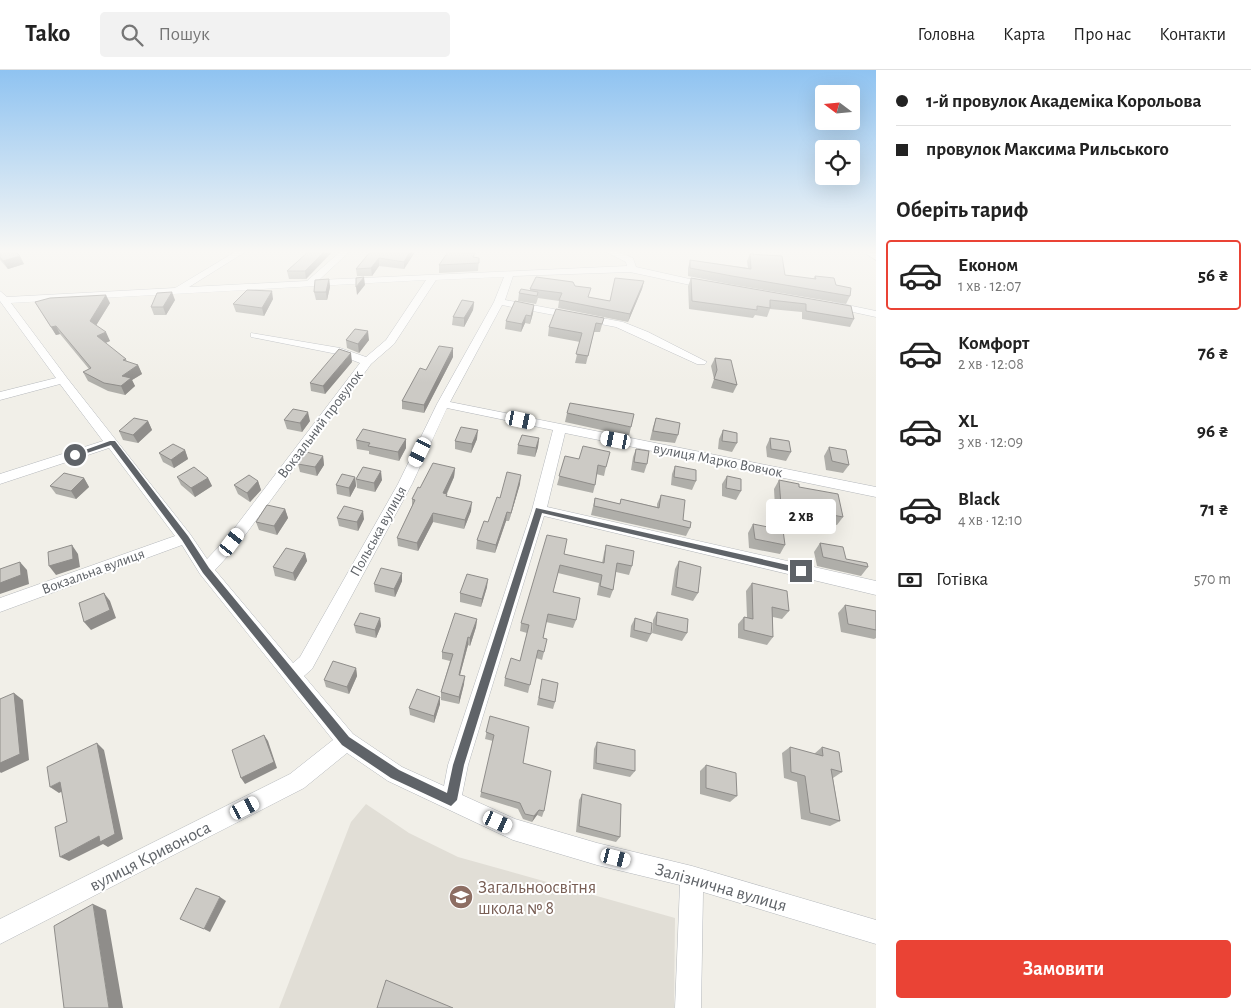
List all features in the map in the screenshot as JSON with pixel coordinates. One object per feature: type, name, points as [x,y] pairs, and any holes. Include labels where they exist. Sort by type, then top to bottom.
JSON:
[{"type":"street","points":[[2,297],[38,296]]},
{"type":"street","name":"Вокзальний провулок","points":[[206,570],[232,542],[366,362],[390,342],[420,296]]},
{"type":"street","name":"Польська вулиця","points":[[292,676],[306,663],[405,484],[443,404],[501,296]]},
{"type":"street","name":"Залізнична вулиця","points":[[2,297],[63,380],[185,538],[206,570],[346,741],[395,774],[513,829],[597,854],[692,877],[876,932]]},
{"type":"street","points":[[499,302],[619,324],[701,362]]},
{"type":"street","points":[[824,304],[876,314]]},
{"type":"street","points":[[255,335],[340,351],[366,362]]},
{"type":"street","points":[[0,396],[63,380]]},
{"type":"street","name":"вулиця Марко Вовчок","points":[[443,404],[876,492]]},
{"type":"street","points":[[451,800],[458,765],[539,510],[560,428]]},
{"type":"street","points":[[0,479],[112,442]]},
{"type":"street","points":[[539,510],[876,588]]},
{"type":"street","name":"Вокзальна вулиця","points":[[0,605],[185,538]]},
{"type":"street","name":"вулиця Кривоноса","points":[[0,932],[297,781],[346,741]]},
{"type":"street","points":[[688,1008],[692,877]]},
{"type":"shaded area","name":"Загальноосвітня школа № 8","points":[[366,804],[409,833],[458,857],[675,918],[674,1008],[279,1008],[351,822]]},
{"type":"building","points":[[106,296],[90,321],[106,332],[97,336],[126,359],[123,360],[138,365],[122,376],[131,378],[121,386],[104,383],[83,372],[91,368],[56,326],[51,327],[35,302],[50,298]]},
{"type":"building","points":[[156,296],[170,296],[163,307],[151,307]]},
{"type":"building","points":[[241,296],[269,296],[262,308],[233,304]]},
{"type":"building","points":[[561,296],[588,296],[610,301],[611,296],[638,296],[630,314],[559,300]]},
{"type":"building","points":[[692,296],[793,296],[851,306],[854,319],[806,311],[806,304],[770,300],[770,308],[757,306],[757,310],[692,301]]},
{"type":"building","points":[[462,300],[474,302],[464,318],[453,317]]},
{"type":"building","points":[[515,301],[534,305],[531,316],[526,315],[522,324],[506,321]]},
{"type":"building","points":[[556,309],[604,318],[602,324],[596,323],[588,356],[576,354],[582,333],[549,327]]},
{"type":"building","points":[[355,329],[368,331],[358,344],[346,340]]},
{"type":"building","points":[[439,346],[453,348],[424,405],[402,401],[420,368],[426,370]]},
{"type":"building","points":[[339,349],[351,353],[323,386],[310,383]]},
{"type":"building","points":[[715,358],[731,360],[737,385],[714,379],[717,370]]},
{"type":"building","points":[[570,403],[634,414],[631,427],[567,413]]},
{"type":"building","points":[[293,409],[308,412],[300,423],[284,420]]},
{"type":"building","points":[[134,418],[148,421],[133,435],[119,431]]},
{"type":"building","points":[[656,418],[680,423],[678,435],[653,431]]},
{"type":"building","points":[[461,427],[478,430],[472,444],[455,441]]},
{"type":"building","points":[[363,429],[406,439],[398,452],[368,446],[370,443],[356,440]]},
{"type":"building","points":[[723,430],[737,433],[737,443],[722,441]]},
{"type":"building","points":[[522,435],[539,438],[536,448],[518,445]]},
{"type":"building","points":[[770,438],[789,441],[791,452],[771,449]]},
{"type":"building","points":[[173,444],[185,450],[171,460],[159,453]]},
{"type":"building","points":[[583,446],[610,452],[606,467],[598,465],[595,485],[559,476],[565,456],[579,459]]},
{"type":"building","points":[[829,447],[846,450],[849,465],[832,461]]},
{"type":"building","points":[[636,449],[649,451],[647,464],[634,462]]},
{"type":"building","points":[[306,452],[323,456],[315,467],[298,464]]},
{"type":"building","points":[[433,463],[455,468],[443,493],[447,494],[446,496],[472,502],[465,520],[433,513],[417,543],[397,538],[415,500],[412,499]]},
{"type":"building","points":[[675,466],[696,470],[696,481],[674,477]]},
{"type":"building","points":[[194,467],[208,478],[191,488],[177,477]]},
{"type":"building","points":[[363,467],[381,471],[374,483],[356,479]]},
{"type":"building","points":[[507,472],[521,475],[511,513],[507,512],[496,545],[477,540],[484,521],[488,522],[497,497],[500,498]]},
{"type":"building","points":[[64,473],[84,478],[71,491],[50,486]]},
{"type":"building","points":[[342,474],[355,477],[349,488],[336,485]]},
{"type":"building","points":[[249,475],[258,481],[247,493],[234,485]]},
{"type":"building","points":[[727,476],[741,479],[741,491],[726,488]]},
{"type":"building","points":[[779,480],[799,484],[799,487],[838,494],[843,517],[802,509],[803,522],[782,517]]},
{"type":"building","points":[[661,495],[685,500],[683,520],[691,522],[690,528],[594,506],[595,498],[620,504],[621,499],[659,508]]},
{"type":"building","points":[[267,505],[285,509],[274,526],[256,522]]},
{"type":"building","points":[[344,506],[363,511],[357,522],[337,518]]},
{"type":"building","points":[[753,524],[783,530],[785,545],[755,539]]},
{"type":"building","points":[[547,535],[567,539],[564,554],[604,563],[606,545],[634,551],[632,566],[617,563],[613,590],[600,586],[602,575],[560,565],[553,592],[580,598],[576,620],[548,614],[543,638],[547,639],[544,652],[538,650],[530,685],[505,678],[511,658],[520,661],[529,625],[521,623]]},
{"type":"building","points":[[820,543],[843,547],[846,559],[867,563],[868,567],[823,557]]},
{"type":"building","points":[[72,545],[73,559],[49,566],[48,552]]},
{"type":"building","points":[[286,548],[305,553],[293,573],[273,567]]},
{"type":"building","points":[[679,561],[701,567],[698,593],[676,587]]},
{"type":"building","points":[[20,562],[21,575],[0,583],[0,569]]},
{"type":"building","points":[[381,568],[402,573],[394,589],[374,584]]},
{"type":"building","points":[[467,574],[488,579],[482,599],[460,593]]},
{"type":"building","points":[[752,583],[787,591],[789,611],[772,607],[773,637],[744,630],[744,617],[753,619]]},
{"type":"building","points":[[104,593],[110,610],[84,622],[79,603]]},
{"type":"building","points":[[845,605],[876,611],[876,630],[848,624]]},
{"type":"building","points":[[657,612],[688,619],[687,633],[656,625]]},
{"type":"building","points":[[360,613],[380,618],[375,630],[354,625]]},
{"type":"building","points":[[455,613],[477,619],[470,638],[468,637],[459,675],[465,676],[459,697],[441,692],[453,654],[442,652]]},
{"type":"building","points":[[635,618],[652,623],[651,634],[634,630]]},
{"type":"building","points":[[333,661],[356,668],[347,687],[324,680]]},
{"type":"building","points":[[542,679],[558,683],[555,702],[539,698]]},
{"type":"building","points":[[417,689],[440,697],[434,716],[409,708]]},
{"type":"building","points":[[14,693],[20,754],[0,763],[0,699]]},
{"type":"building","points":[[490,716],[529,727],[523,763],[551,771],[544,811],[539,810],[534,816],[525,814],[520,803],[481,792],[494,735],[486,732]]},
{"type":"building","points":[[264,735],[274,762],[241,778],[232,750]]},
{"type":"building","points":[[597,742],[635,750],[635,771],[596,763]]},
{"type":"building","points":[[97,743],[115,834],[100,842],[99,836],[60,857],[55,827],[67,822],[60,782],[50,787],[47,767]]},
{"type":"building","points":[[790,747],[823,756],[822,747],[839,752],[842,772],[831,769],[840,821],[810,813],[805,776],[791,772]]},
{"type":"building","points":[[706,765],[736,773],[737,796],[706,788]]},
{"type":"building","points":[[582,794],[621,804],[620,837],[579,826]]},
{"type":"building","points":[[196,888],[220,897],[204,929],[180,919]]},
{"type":"building","points":[[93,904],[109,1008],[64,1008],[54,926]]},
{"type":"building","points":[[386,980],[453,1008],[377,1008]]},
{"type":"place","name":"Загальноосвітня школа № 8","points":[[461,897]]},
{"type":"route","points":[[75,455],[112,442],[185,538],[206,570],[346,741],[395,774],[451,800],[458,765],[539,510],[801,571]]}]
